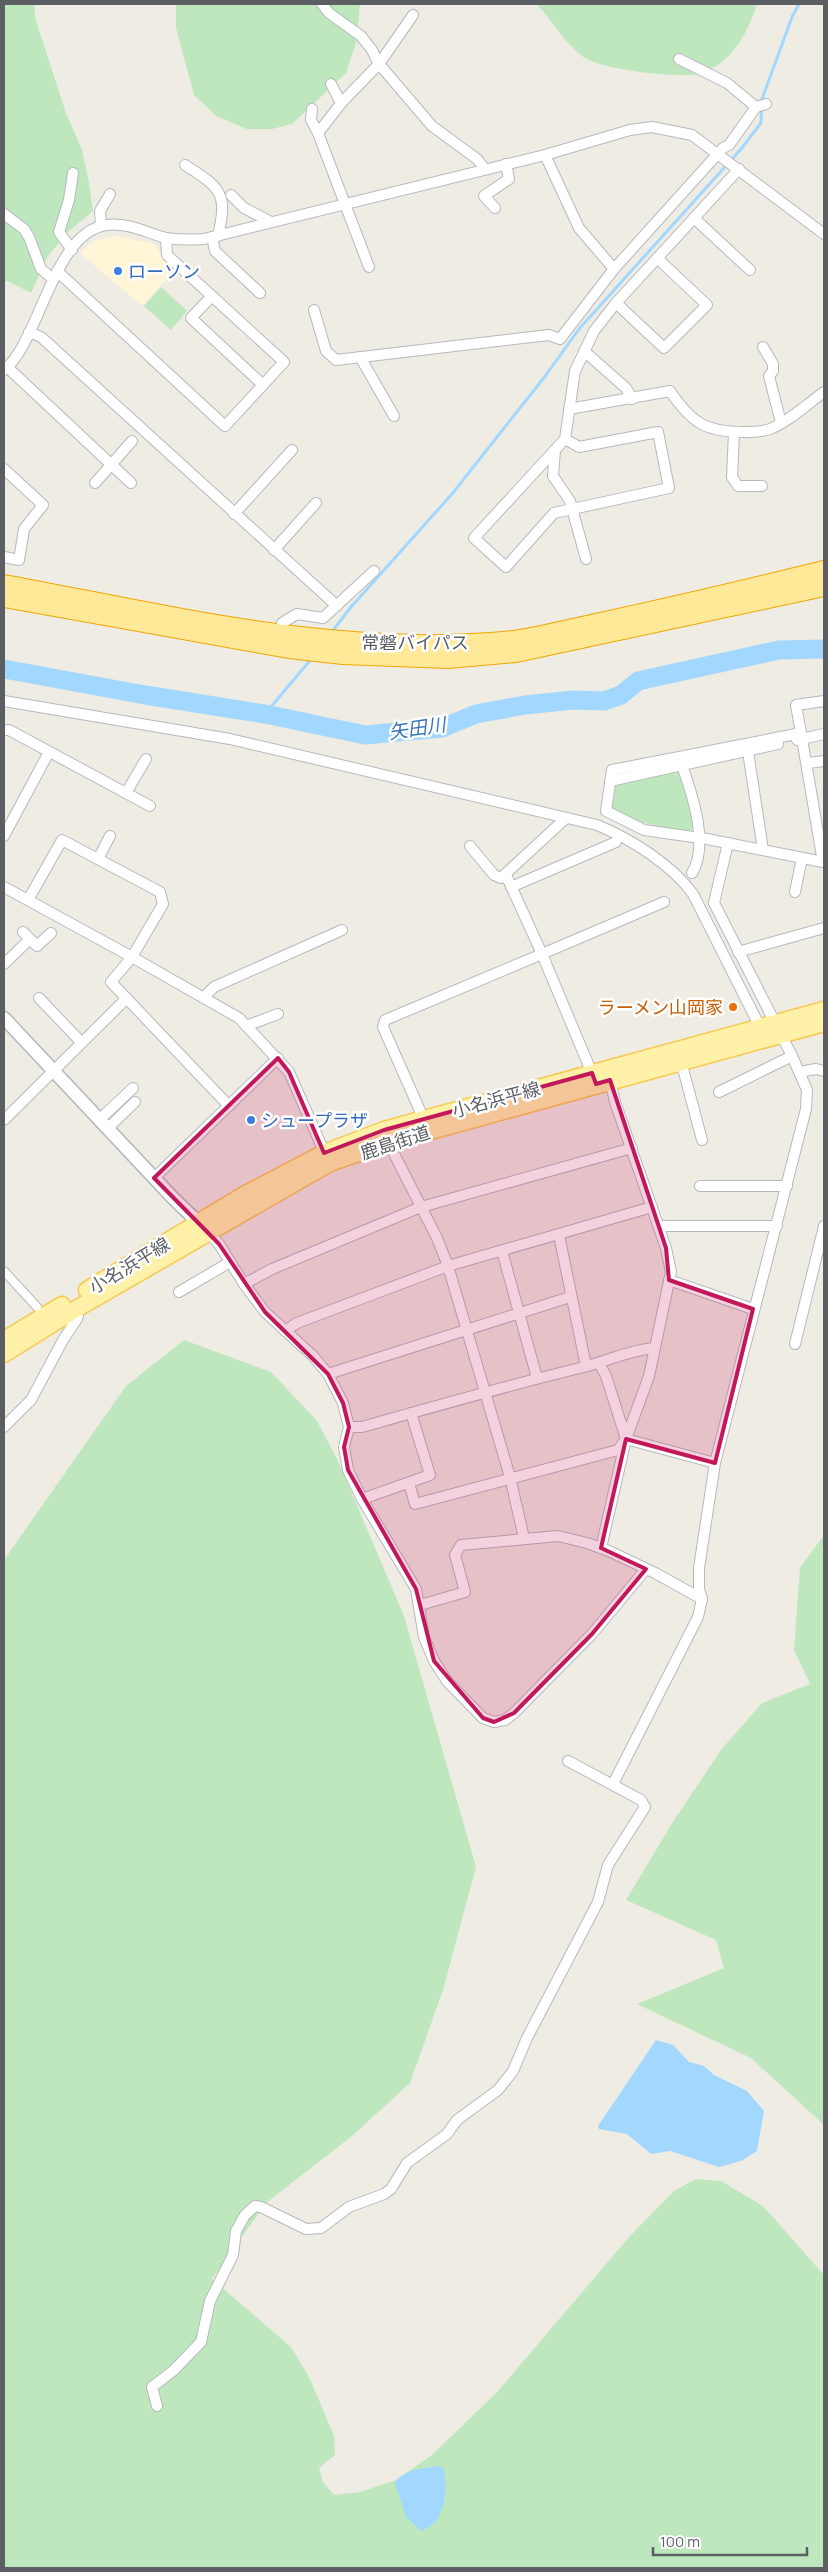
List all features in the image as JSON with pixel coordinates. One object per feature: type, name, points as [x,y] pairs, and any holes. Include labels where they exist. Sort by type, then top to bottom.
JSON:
[{"type":"highway","name":"常磐バイパス","points":[[348,649],[515,640],[651,612],[824,570]]},
{"type":"highway","name":"常磐バイパス","points":[[4,584],[290,640]]},
{"type":"highway","name":"常磐バイパス","points":[[4,598],[348,649],[448,659],[516,653],[824,587]]},
{"type":"main road","name":"小名浜平線","points":[[4,1340],[203,1227],[244,1195],[327,1158],[386,1136],[600,1079],[760,1027],[779,1028],[824,1010]]},
{"type":"main road","points":[[600,1079],[681,1061],[779,1028],[824,1023]]},
{"type":"main road","points":[[4,1354],[203,1227]]},
{"type":"street","points":[[322,4],[329,13],[360,36],[372,50],[379,64],[432,126],[442,136],[476,159],[485,169]]},
{"type":"street","points":[[318,133],[341,103],[379,64],[412,15]]},
{"type":"street","points":[[314,310],[329,356],[336,360],[549,335],[560,339],[614,269],[723,148],[729,145],[761,106],[727,83],[679,59]]},
{"type":"street","points":[[331,84],[341,103]]},
{"type":"street","points":[[312,109],[311,120],[318,133],[369,267]]},
{"type":"street","points":[[131,483],[6,365],[28,332],[55,275],[72,250],[89,232],[101,226],[126,226],[166,238],[180,240],[215,236],[545,155],[630,130],[652,127],[692,135],[824,234]]},
{"type":"street","points":[[545,155],[579,228],[614,269]]},
{"type":"street","points":[[495,208],[484,196],[509,179],[506,164]]},
{"type":"street","points":[[185,165],[201,175],[223,198],[215,236],[216,251],[260,293]]},
{"type":"street","points":[[565,439],[579,447],[658,432],[669,488],[554,513],[506,567],[474,538],[565,439],[575,371],[594,331],[616,303],[739,169]]},
{"type":"street","points":[[72,250],[59,232],[69,200],[73,173]]},
{"type":"street","points":[[101,226],[100,211],[110,194]]},
{"type":"street","points":[[231,195],[244,208],[271,222]]},
{"type":"street","points":[[4,214],[24,229],[41,269],[55,275],[225,426],[284,362],[167,255],[166,238]]},
{"type":"street","points":[[694,218],[750,270]]},
{"type":"street","points":[[616,303],[664,348],[706,305],[657,258]]},
{"type":"street","points":[[212,296],[191,318],[263,385]]},
{"type":"street","points":[[28,332],[41,338],[337,606]]},
{"type":"street","points":[[763,347],[773,364],[773,371],[768,376],[781,423]]},
{"type":"street","points":[[584,351],[626,388],[632,399]]},
{"type":"street","points":[[360,357],[394,416]]},
{"type":"street","points":[[569,409],[670,391],[688,414],[701,424],[720,432],[769,430],[824,392]]},
{"type":"street","points":[[734,432],[732,477],[738,486],[762,486]]},
{"type":"street","points":[[95,483],[132,441]]},
{"type":"street","points":[[234,514],[292,450]]},
{"type":"street","points":[[555,450],[553,476],[567,496],[573,509],[586,559]]},
{"type":"street","points":[[4,469],[43,505],[24,530],[18,560],[4,557]]},
{"type":"street","points":[[274,550],[316,504]]},
{"type":"street","points":[[290,640],[282,623],[297,614],[323,618],[374,571]]},
{"type":"street","points":[[4,701],[230,739],[597,825],[627,839],[685,883],[693,894],[760,1027]]},
{"type":"street","points":[[824,701],[796,705],[802,736],[808,764],[823,862],[728,843],[644,830],[606,811],[612,770],[681,761],[802,736],[824,734]]},
{"type":"street","points":[[4,730],[9,730],[150,806]]},
{"type":"street","points":[[747,747],[763,850]]},
{"type":"street","points":[[4,836],[49,752]]},
{"type":"street","points":[[126,793],[146,759]]},
{"type":"street","points":[[681,761],[693,800],[699,838],[692,873]]},
{"type":"street","points":[[808,764],[824,761]]},
{"type":"street","points":[[470,846],[498,878],[506,875],[566,818]]},
{"type":"street","points":[[98,859],[110,836]]},
{"type":"street","points":[[28,900],[62,840],[160,892],[163,904],[132,957],[111,982],[229,1106]]},
{"type":"street","points":[[511,887],[616,842]]},
{"type":"street","points":[[613,1784],[698,1616],[702,1600],[698,1589],[698,1568],[715,1463],[753,1309],[777,1226],[806,1109],[807,1090],[792,1056],[714,903],[728,843]]},
{"type":"street","points":[[795,892],[802,858]]},
{"type":"street","points":[[506,875],[600,1079],[615,1102],[666,1248],[671,1272],[649,1376],[626,1439],[601,1548]]},
{"type":"street","points":[[4,887],[239,1018],[289,1072],[327,1158]]},
{"type":"street","points":[[422,1113],[383,1027],[385,1020],[664,902]]},
{"type":"street","points":[[738,952],[824,928]]},
{"type":"street","points":[[204,997],[214,987],[342,930]]},
{"type":"street","points":[[4,964],[26,936],[37,946],[51,933]]},
{"type":"street","points":[[39,998],[81,1042]]},
{"type":"street","points":[[4,1120],[81,1042],[128,998]]},
{"type":"street","points":[[246,1026],[278,1014]]},
{"type":"street","points":[[4,1018],[154,1178],[203,1227],[265,1312],[328,1374],[343,1403],[349,1426],[344,1447],[348,1470],[362,1499],[416,1589],[424,1637],[434,1662],[447,1681],[483,1718],[494,1722],[505,1720],[514,1713],[592,1634],[646,1569]]},
{"type":"street","points":[[719,1092],[792,1056]]},
{"type":"street","points":[[154,1178],[278,1058]]},
{"type":"street","points":[[681,1061],[702,1140]]},
{"type":"street","points":[[799,1072],[816,1069],[824,1071]]},
{"type":"street","points":[[104,1124],[133,1088]]},
{"type":"street","points":[[104,1124],[136,1102]]},
{"type":"street","points":[[386,1136],[448,1266],[486,1391],[510,1477],[524,1538]]},
{"type":"street","points":[[244,1284],[272,1269],[421,1207],[632,1148]]},
{"type":"street","points":[[700,1186],[787,1186]]},
{"type":"street","points":[[285,1331],[297,1323],[448,1266],[652,1207]]},
{"type":"street","points":[[658,1226],[777,1226]]},
{"type":"street","points":[[795,1344],[824,1226]]},
{"type":"street","points":[[559,1235],[570,1297],[586,1366]]},
{"type":"street","points":[[502,1251],[537,1378]]},
{"type":"street","points":[[179,1292],[230,1262]]},
{"type":"street","points":[[4,1271],[37,1307]]},
{"type":"street","points":[[669,1280],[753,1309]]},
{"type":"street","points":[[328,1374],[570,1297]]},
{"type":"street","points":[[4,1427],[23,1409],[37,1391],[63,1340],[77,1319],[76,1309]]},
{"type":"street","points":[[349,1426],[362,1428],[486,1391],[599,1363],[641,1349],[654,1348]]},
{"type":"street","points":[[599,1363],[606,1376],[626,1439]]},
{"type":"street","points":[[362,1499],[430,1475],[411,1413]]},
{"type":"street","points":[[626,1439],[715,1463]]},
{"type":"street","points":[[409,1483],[415,1504],[510,1477],[618,1450],[626,1439]]},
{"type":"street","points":[[420,1605],[465,1592],[456,1555],[462,1545],[558,1536],[601,1548],[646,1569],[702,1600]]},
{"type":"street","points":[[157,2406],[152,2387],[174,2370],[201,2342],[210,2301],[233,2255],[236,2231],[250,2209],[255,2206],[261,2207],[306,2229],[321,2228],[349,2207],[384,2194],[390,2189],[406,2163],[448,2134],[457,2120],[498,2090],[506,2080],[598,1902],[608,1865],[645,1807],[642,1800],[568,1761]]},
{"type":"highlighted area","points":[[278,1058],[289,1072],[324,1153],[384,1130],[592,1073],[596,1084],[610,1080],[666,1248],[669,1280],[753,1309],[715,1463],[626,1439],[601,1548],[646,1569],[592,1634],[514,1713],[494,1722],[483,1718],[434,1661],[416,1589],[348,1470],[344,1447],[349,1427],[343,1403],[328,1374],[265,1312],[219,1244],[154,1178]]},
{"type":"shaded area","points":[[116,236],[155,244],[162,256],[175,269],[142,306],[80,253],[93,241]]},
{"type":"green space","points":[[4,4],[34,4],[36,21],[66,113],[82,150],[93,211],[68,232],[48,256],[31,293],[7,281],[4,283]]},
{"type":"green space","points":[[176,4],[360,4],[357,40],[346,73],[292,124],[272,129],[247,129],[216,116],[194,95],[176,28]]},
{"type":"green space","points":[[537,4],[757,4],[744,36],[722,62],[702,73],[679,75],[627,70],[606,66],[587,59],[569,44]]},
{"type":"green space","points":[[161,287],[187,311],[171,330],[144,306]]},
{"type":"green space","points":[[676,764],[688,802],[693,828],[690,832],[639,822],[612,808],[615,776],[620,772]]},
{"type":"green space","points":[[184,1340],[271,1372],[317,1421],[338,1461],[404,1616],[476,1867],[443,1990],[410,2083],[352,2136],[266,2203],[212,2279],[291,2347],[310,2379],[334,2436],[335,2455],[319,2468],[323,2482],[334,2495],[360,2492],[396,2480],[432,2455],[498,2391],[630,2236],[674,2191],[696,2179],[721,2181],[763,2206],[824,2275],[824,2568],[4,2568],[4,1560],[126,1386]]},
{"type":"green space","points":[[824,1535],[824,2125],[751,2058],[637,2004],[724,1968],[716,1940],[626,1900],[671,1825],[721,1750],[762,1703],[810,1684],[794,1650],[800,1568]]},
{"type":"water","points":[[656,2040],[673,2045],[689,2062],[704,2066],[714,2075],[747,2091],[764,2111],[757,2151],[741,2161],[719,2167],[670,2151],[651,2154],[627,2134],[599,2129],[598,2126]]},
{"type":"water","points":[[438,2466],[443,2467],[445,2473],[444,2503],[435,2522],[421,2531],[406,2517],[395,2483],[408,2472]]},
{"type":"waterway","points":[[331,633],[351,607],[452,494],[546,375],[579,329],[741,149],[761,123],[762,99],[792,17],[799,4]]},
{"type":"waterway","name":"矢田川","points":[[4,669],[145,695],[265,714],[365,735],[442,728],[476,714],[525,705],[574,700],[604,701],[621,695],[638,681],[779,650],[824,649]]},
{"type":"waterway","points":[[265,714],[312,658]]},
{"type":"place","name":"ローソン","points":[[118,271]]},
{"type":"place","name":"ラーメン山岡家","points":[[733,1007]]},
{"type":"place","name":"シュープラザ","points":[[251,1120]]}]
